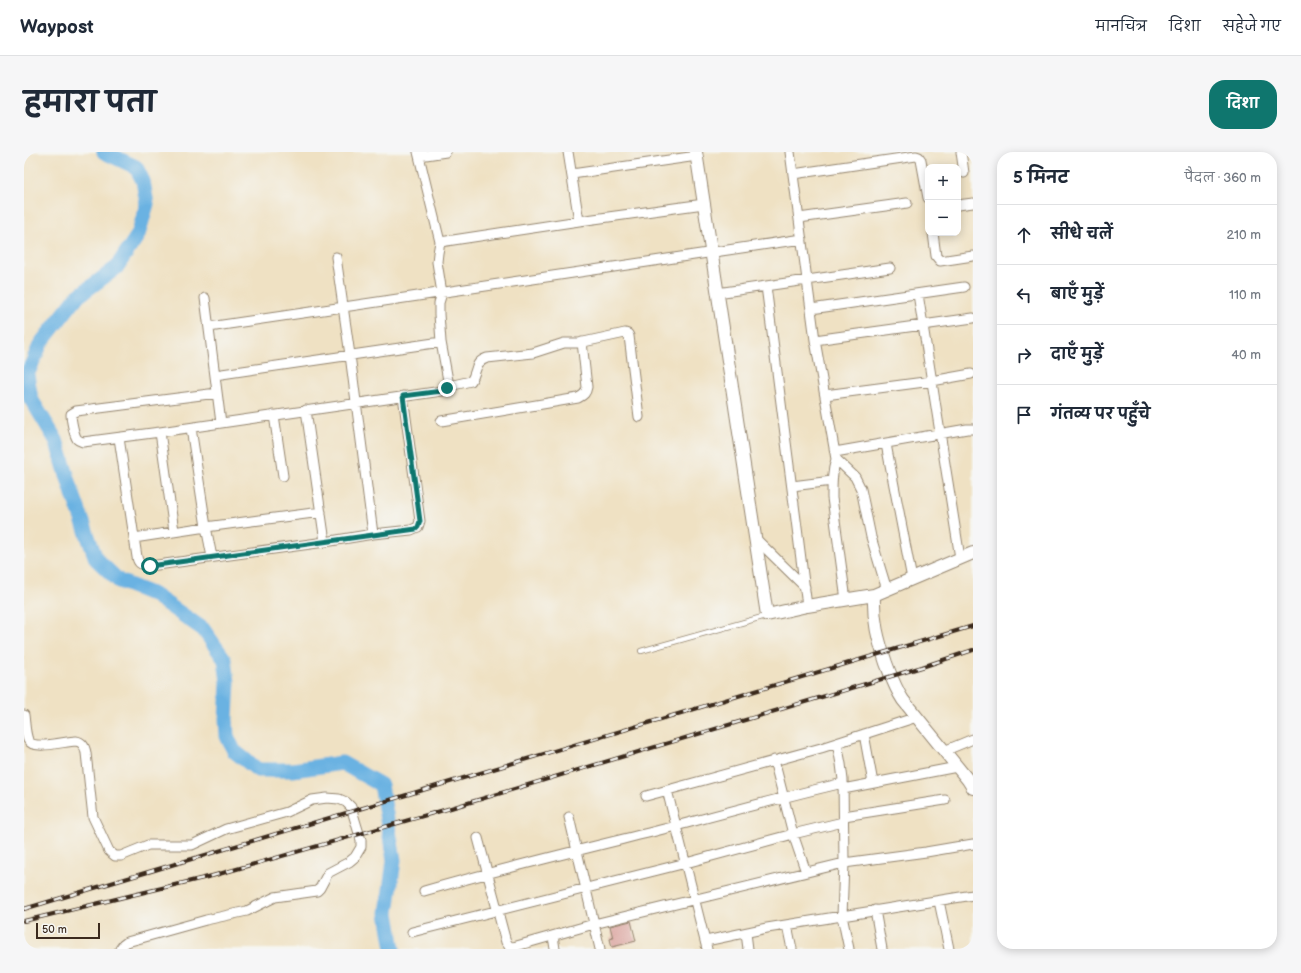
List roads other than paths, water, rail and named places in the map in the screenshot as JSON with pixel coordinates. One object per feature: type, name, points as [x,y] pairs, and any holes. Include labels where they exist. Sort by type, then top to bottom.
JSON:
[{"type":"street","points":[[446,152],[418,154],[440,242],[437,262],[442,293],[439,303],[439,314],[441,342],[449,386]]},
{"type":"street","points":[[568,152],[579,221]]},
{"type":"street","points":[[790,152],[815,340],[836,455],[833,468],[832,498],[846,600]]},
{"type":"street","points":[[961,152],[964,173]]},
{"type":"street","points":[[572,174],[696,154],[767,615],[807,606],[874,595],[973,553]]},
{"type":"street","points":[[793,174],[889,156],[916,156],[921,158],[925,181]]},
{"type":"street","points":[[799,218],[907,203]]},
{"type":"street","points":[[961,205],[973,203]]},
{"type":"street","points":[[440,242],[704,204]]},
{"type":"street","points":[[933,236],[936,256],[940,261],[973,256]]},
{"type":"street","points":[[209,328],[802,239]]},
{"type":"street","points":[[336,257],[357,403],[373,534]]},
{"type":"street","points":[[717,293],[890,268]]},
{"type":"street","points":[[766,286],[807,606]]},
{"type":"street","points":[[811,309],[964,287]]},
{"type":"street","points":[[918,294],[960,558]]},
{"type":"street","points":[[205,298],[221,423]]},
{"type":"street","points":[[815,340],[973,318]]},
{"type":"street","points":[[217,393],[76,411],[71,414],[76,438],[83,442],[119,438],[442,391],[449,386],[471,381],[474,377],[478,364],[481,360],[487,358],[533,352],[564,343],[582,342],[625,333],[628,334],[639,417]]},
{"type":"street","points":[[215,376],[441,342]]},
{"type":"street","points":[[441,421],[578,398],[586,392],[587,387],[582,342]]},
{"type":"street","points":[[825,395],[932,381],[971,374]]},
{"type":"street","points":[[119,438],[137,560],[140,564],[145,566],[411,530],[416,529],[419,524],[403,396]]},
{"type":"street","points":[[306,410],[325,542]]},
{"type":"street","points":[[274,415],[283,476]]},
{"type":"street","points":[[191,428],[212,557]]},
{"type":"street","points":[[836,455],[886,444],[973,429]]},
{"type":"street","points":[[160,432],[174,531]]},
{"type":"street","points":[[886,444],[912,579]]},
{"type":"street","points":[[836,455],[855,477],[861,490],[870,537],[887,590]]},
{"type":"street","points":[[792,486],[832,481]]},
{"type":"street","points":[[134,538],[174,531],[321,512]]},
{"type":"street","points":[[755,538],[805,587]]},
{"type":"street","points":[[874,595],[873,611],[878,639],[895,687],[903,700],[973,788]]},
{"type":"street","points":[[24,715],[28,740],[32,744],[39,746],[76,741],[81,743],[84,747],[86,753],[93,817],[109,851],[115,856],[121,856],[148,845],[192,845],[226,829],[287,812],[312,800],[336,798],[346,802],[351,807],[361,840],[361,846],[355,857],[349,862],[328,873],[317,891],[275,897],[247,911],[212,918],[127,942],[120,949]]},
{"type":"street","points":[[646,796],[837,743],[917,717]]},
{"type":"street","points":[[864,734],[873,783]]},
{"type":"street","points":[[944,751],[973,739]]},
{"type":"street","points":[[837,743],[842,764],[844,819],[842,916],[849,949]]},
{"type":"street","points":[[774,760],[793,834],[806,872]]},
{"type":"street","points":[[424,891],[487,873],[677,826],[783,797],[843,786],[873,783],[957,767]]},
{"type":"street","points":[[667,790],[707,945],[746,933],[787,925],[973,895]]},
{"type":"street","points":[[412,932],[686,863],[844,819],[945,800]]},
{"type":"street","points":[[568,817],[600,949]]},
{"type":"street","points":[[478,838],[506,942],[509,946],[517,946],[594,924],[844,863],[973,844]]},
{"type":"street","points":[[939,901],[949,949]]},
{"type":"street","points":[[875,910],[882,949]]},
{"type":"street","points":[[787,925],[792,949]]},
{"type":"street","points":[[746,933],[748,949]]},
{"type":"street","points":[[553,936],[555,949]]},
{"type":"lane","points":[[641,651],[767,615]]},
{"type":"waterway","points":[[104,152],[136,167],[143,181],[147,204],[138,235],[116,268],[77,297],[41,343],[27,375],[31,399],[56,440],[96,559],[119,581],[154,595],[203,629],[225,660],[228,682],[226,719],[227,736],[234,751],[258,770],[293,770],[342,763],[381,785],[394,860],[387,913],[393,949]]},
{"type":"railway","points":[[24,909],[973,626]]},
{"type":"railway","points":[[24,921],[212,876],[451,808],[922,667],[973,650]]}]
